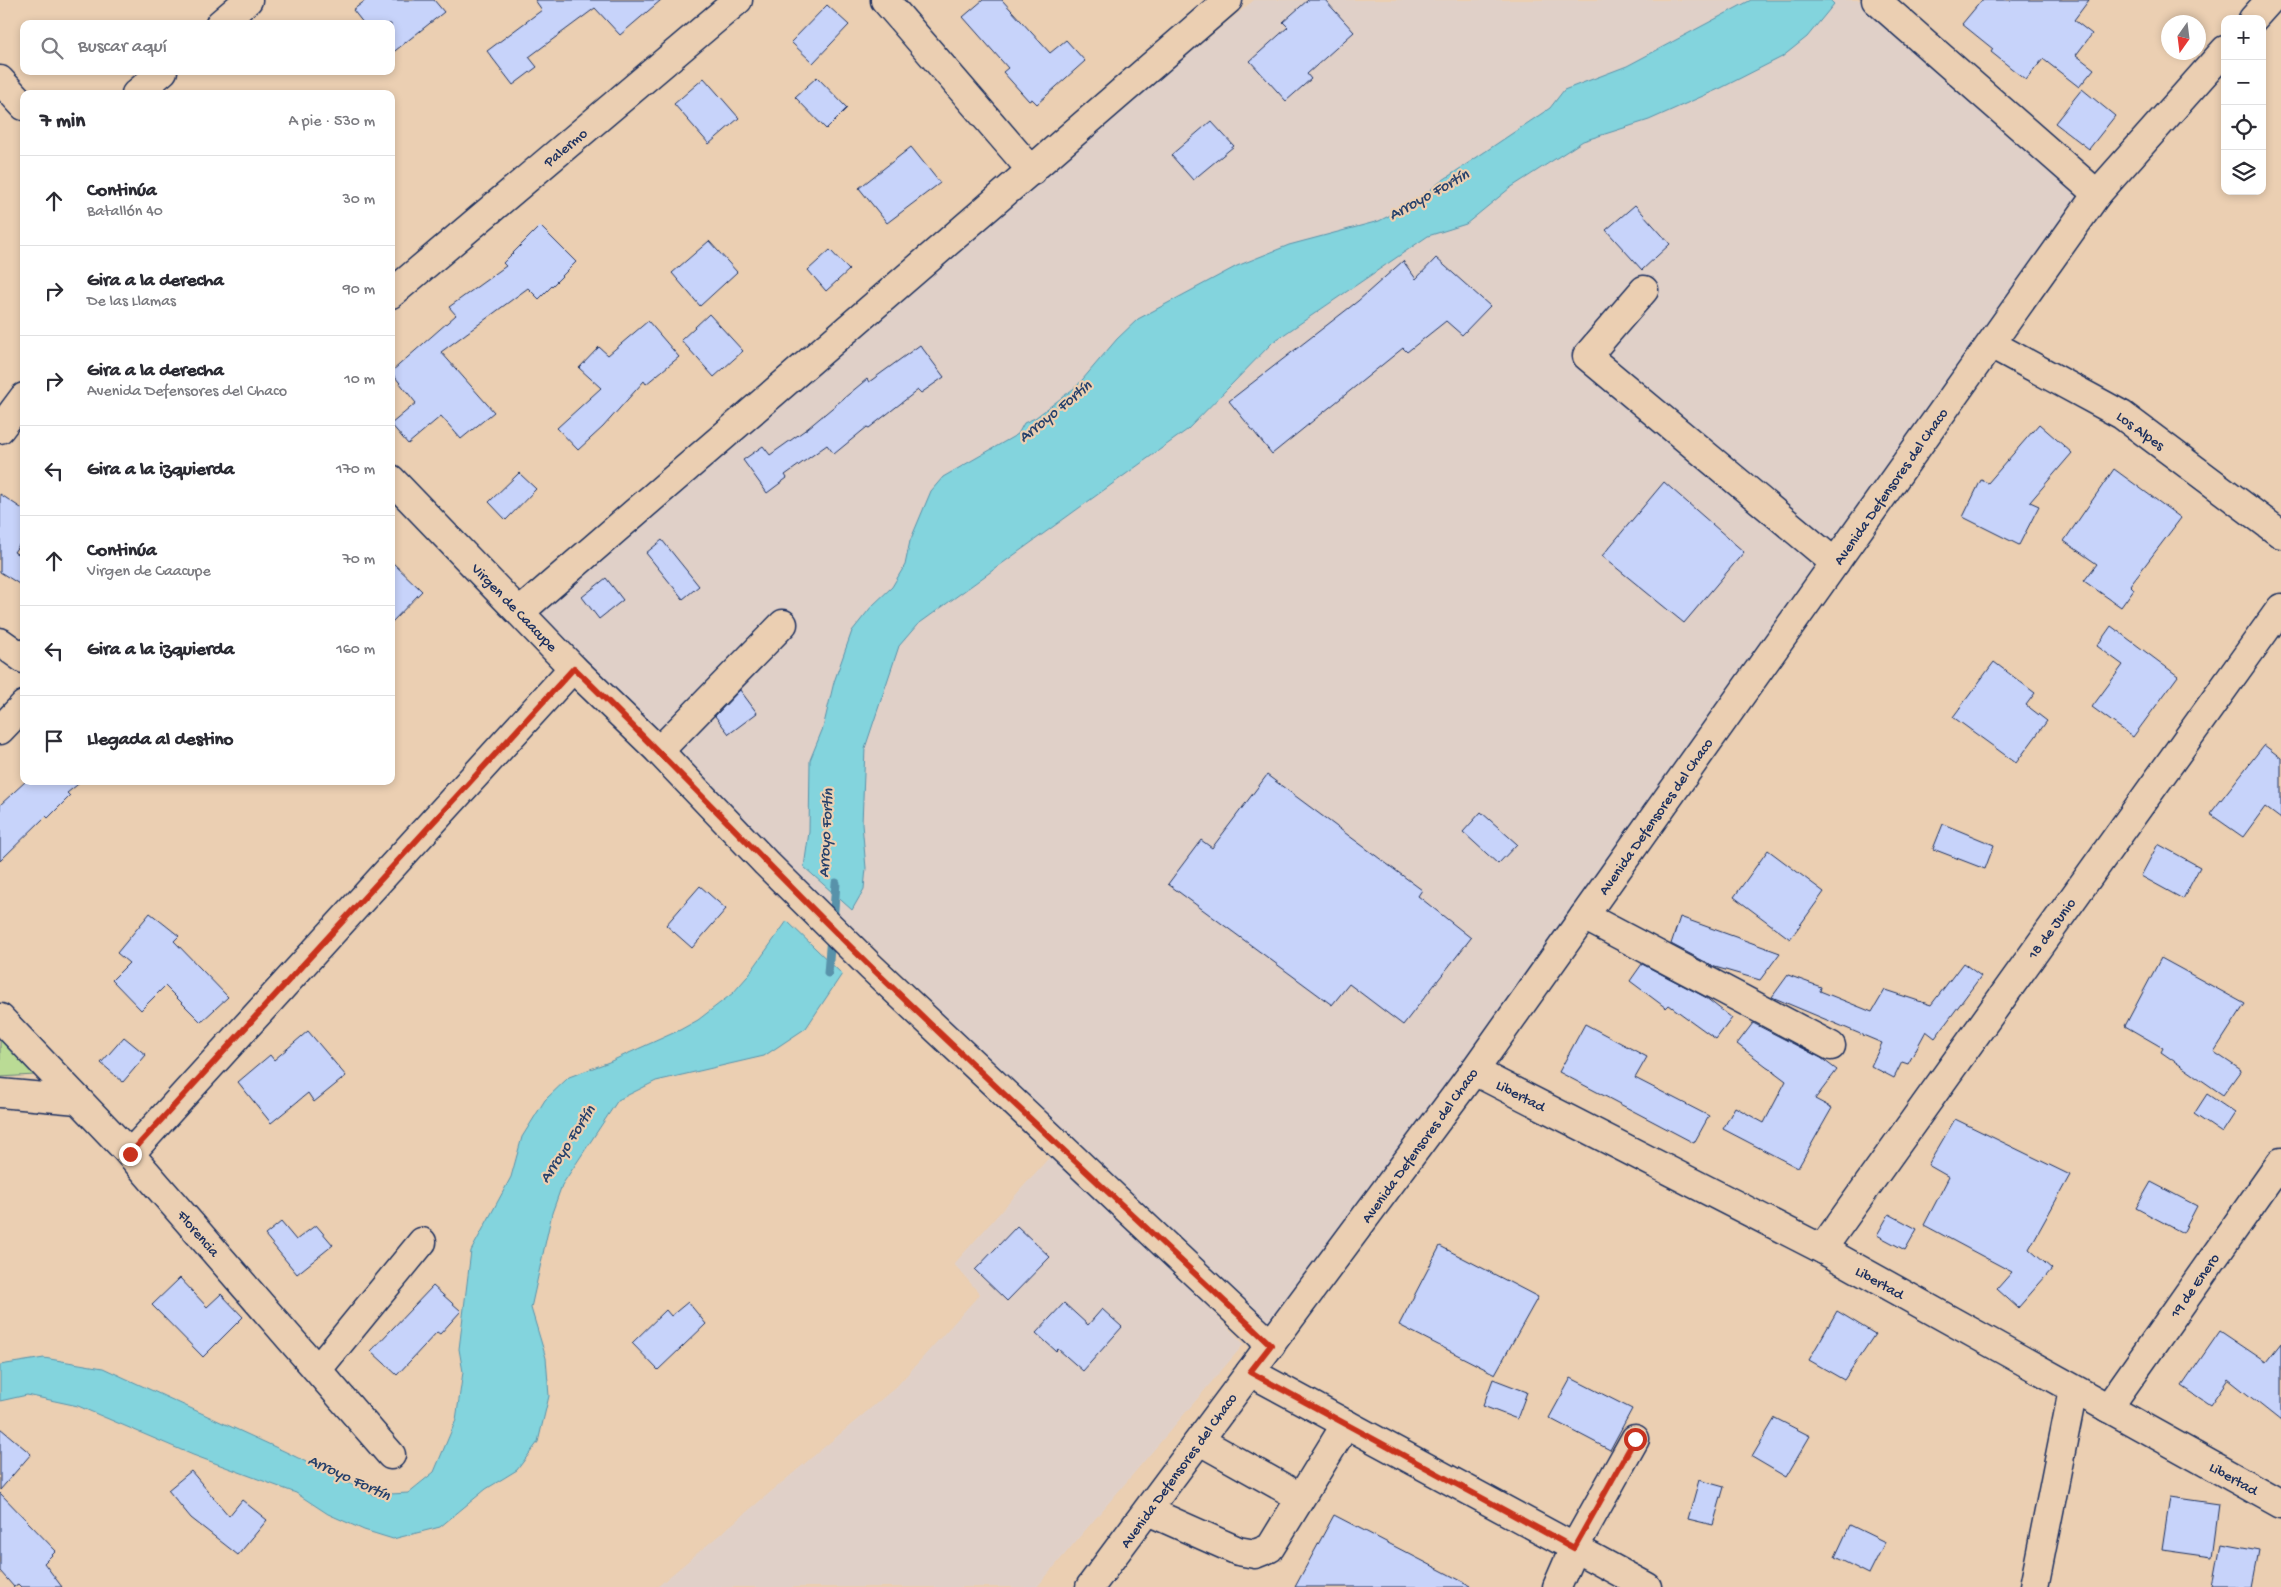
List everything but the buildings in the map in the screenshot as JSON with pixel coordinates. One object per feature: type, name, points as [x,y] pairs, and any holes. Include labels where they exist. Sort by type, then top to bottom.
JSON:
[{"type":"street","points":[[225,20],[248,0]]},
{"type":"street","name":"Palermo","points":[[395,291],[738,0]]},
{"type":"street","points":[[885,0],[1032,171]]},
{"type":"street","points":[[520,612],[1228,0]]},
{"type":"street","points":[[2257,15],[2270,0]]},
{"type":"street","points":[[1884,7],[2097,194]]},
{"type":"street","name":"Avenida Defensores del Chaco","points":[[1090,1587],[1474,1071],[2097,194],[2221,54]]},
{"type":"street","points":[[141,90],[158,75]]},
{"type":"street","points":[[0,80],[20,102]]},
{"type":"street","points":[[1644,290],[1588,356],[1835,563]]},
{"type":"street","name":"Los Alpes","points":[[1991,344],[2122,415],[2281,534]]},
{"type":"street","points":[[0,429],[20,403]]},
{"type":"street","name":"Virgen de Caacupe","points":[[395,483],[574,668],[659,751],[766,864],[871,967],[1271,1345]]},
{"type":"street","name":"18 de Junio","points":[[1822,1249],[2281,608]]},
{"type":"street","points":[[659,751],[783,624]]},
{"type":"street","points":[[0,642],[20,656]]},
{"type":"street","points":[[130,1154],[574,668]]},
{"type":"street","points":[[0,730],[20,709]]},
{"type":"street","points":[[1584,916],[1831,1046]]},
{"type":"street","name":"Florencia","points":[[0,1018],[130,1154],[391,1455]]},
{"type":"street","name":"Libertad","points":[[1474,1071],[1822,1249],[2281,1504]]},
{"type":"street","points":[[0,1093],[78,1100]]},
{"type":"street","name":"19 de Enero","points":[[2108,1408],[2281,1162]]},
{"type":"street","points":[[318,1369],[422,1242]]},
{"type":"street","points":[[1250,1372],[1647,1587]]},
{"type":"street","points":[[2034,1587],[2073,1390]]},
{"type":"street","points":[[1148,1511],[1238,1551],[1254,1554],[1270,1548],[1346,1424]]},
{"type":"street","points":[[1557,1587],[1574,1548],[1635,1439]]},
{"type":"street","points":[[1200,1441],[1300,1498]]},
{"type":"shaded area","points":[[1254,0],[1898,0],[2104,194],[1271,1344],[925,996],[522,612]]},
{"type":"shaded area","points":[[1055,1151],[1244,1344],[1037,1587],[657,1587],[896,1387],[980,1294],[954,1264]]},
{"type":"green space","points":[[0,1038],[33,1070],[35,1075],[0,1077]]},
{"type":"water","points":[[1751,0],[1830,0],[1834,4],[1807,37],[1782,57],[1721,88],[1649,120],[1583,141],[1510,188],[1466,224],[1428,236],[1273,342],[1187,430],[917,625],[899,646],[865,748],[862,824],[866,868],[864,889],[852,910],[804,867],[809,832],[810,760],[823,728],[834,682],[852,631],[872,606],[892,587],[905,565],[910,541],[931,491],[943,477],[1018,434],[1024,423],[1035,418],[1077,386],[1117,339],[1138,319],[1237,266],[1289,245],[1379,221],[1414,203],[1440,182],[1550,108],[1564,90],[1627,66]]},
{"type":"water","points":[[787,921],[842,974],[806,1028],[764,1056],[656,1081],[618,1100],[562,1185],[552,1213],[531,1308],[546,1358],[549,1396],[538,1442],[517,1470],[486,1489],[440,1527],[393,1539],[364,1530],[328,1514],[296,1493],[193,1455],[78,1406],[27,1395],[0,1401],[0,1365],[44,1358],[103,1368],[286,1452],[373,1495],[408,1493],[434,1472],[456,1420],[463,1372],[459,1349],[471,1251],[511,1177],[522,1137],[545,1100],[569,1077],[609,1062],[698,1020],[733,993],[747,977]]},
{"type":"waterway","name":"Arroyo Fortín","points":[[833,923],[836,883]]},
{"type":"waterway","name":"Arroyo Fortín","points":[[828,973],[831,936]]},
{"type":"route","points":[[130,1154],[574,668],[659,751],[766,864],[871,967],[1271,1345],[1250,1372],[1574,1548],[1635,1439]]}]
